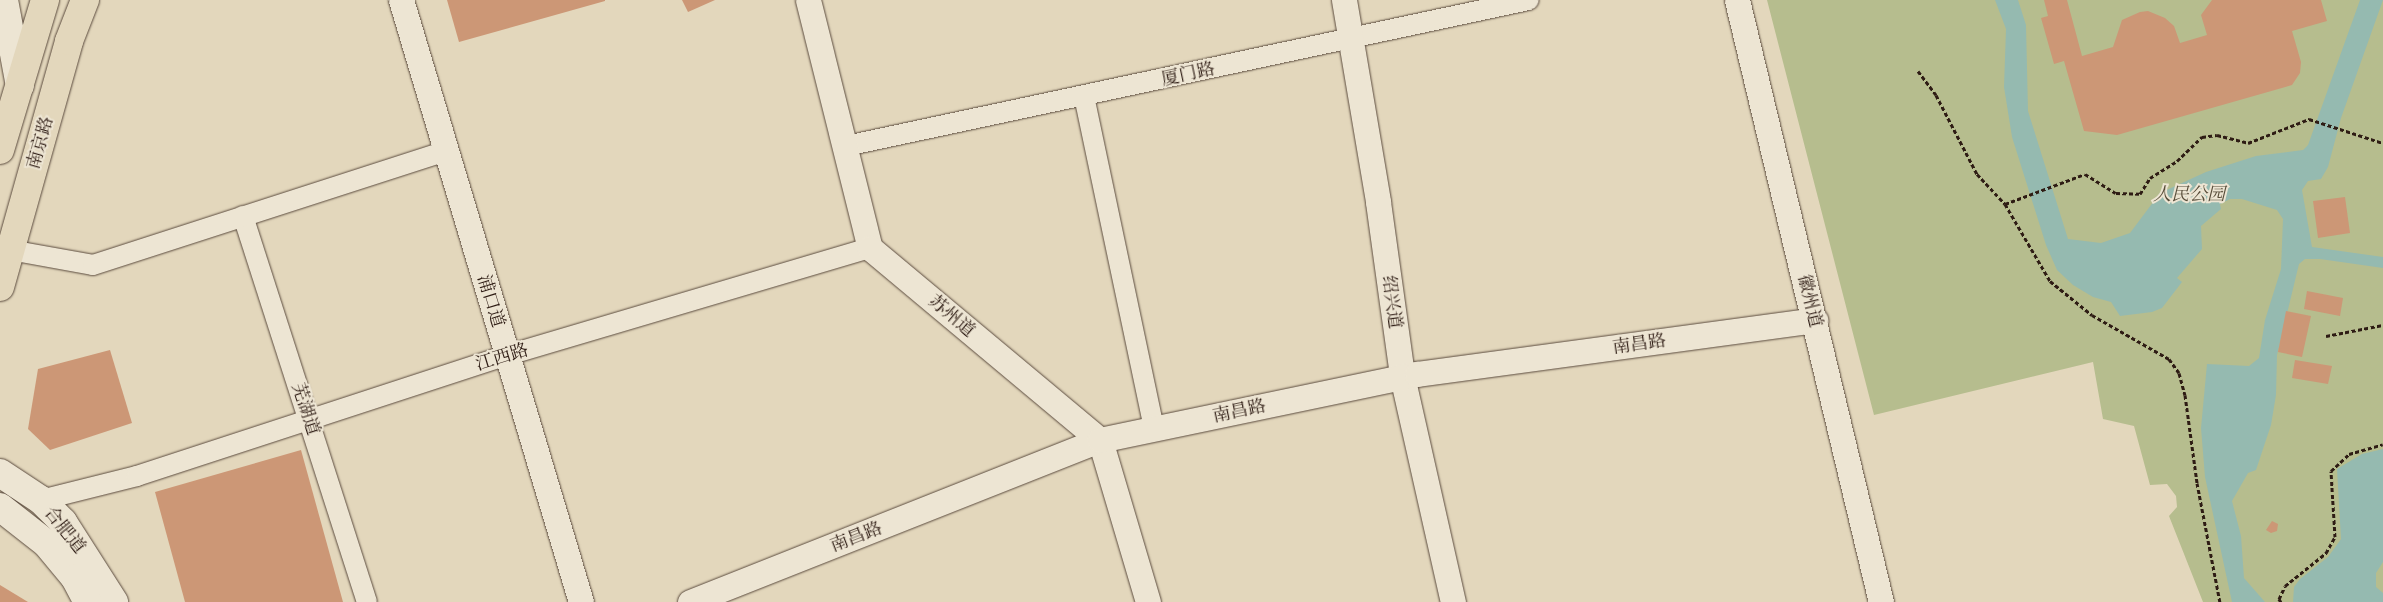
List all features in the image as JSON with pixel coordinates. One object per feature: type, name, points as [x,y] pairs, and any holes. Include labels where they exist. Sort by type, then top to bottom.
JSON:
[{"type":"main road","points":[[4,0],[20,86]]},
{"type":"main road","name":"南京路","points":[[0,150],[45,0]]},
{"type":"main road","name":"南京路","points":[[0,287],[69,41],[85,0]]},
{"type":"main road","name":"合肥道","points":[[0,473],[41,500],[63,522],[84,551],[114,602]]},
{"type":"main road","name":"合肥道","points":[[0,507],[47,544],[75,578],[88,602]]},
{"type":"street","name":"浦口道","points":[[401,0],[581,602]]},
{"type":"street","points":[[808,0],[870,248]]},
{"type":"street","name":"绍兴道","points":[[1344,0],[1358,38]]},
{"type":"street","name":"绍兴道","points":[[1360,0],[1358,38],[1409,375],[1453,602]]},
{"type":"street","name":"厦门路","points":[[846,146],[1529,0]]},
{"type":"street","name":"徽州道","points":[[1737,0],[1881,602]]},
{"type":"street","points":[[1084,96],[1154,429]]},
{"type":"street","points":[[10,250],[93,265],[446,151]]},
{"type":"street","name":"芜湖道","points":[[243,216],[367,602]]},
{"type":"street","name":"江西路","points":[[41,500],[137,476],[309,418],[508,355],[870,248]]},
{"type":"street","name":"苏州道","points":[[870,248],[1100,440]]},
{"type":"street","name":"南昌路","points":[[690,602],[1100,440],[1409,375],[1815,320]]},
{"type":"street","name":"绍兴道","points":[[1409,375],[1466,602]]},
{"type":"street","points":[[1100,440],[1148,602]]},
{"type":"path","points":[[1918,70],[1936,95],[1977,174],[2005,204],[2050,281],[2092,315],[2169,359],[2178,373],[2185,395],[2200,501],[2220,602]]},
{"type":"path","points":[[2005,204],[2060,185],[2085,174],[2116,193],[2140,194],[2150,178],[2177,161],[2202,137],[2217,135],[2248,143],[2308,119],[2383,143]]},
{"type":"path","points":[[2326,336],[2383,325]]},
{"type":"path","points":[[2280,602],[2278,599],[2285,586],[2326,553],[2335,537],[2331,471],[2348,454],[2383,444]]},
{"type":"green space","name":"人民公园","points":[[1767,0],[2383,0],[2383,602],[2203,602],[2169,516],[2177,507],[2176,496],[2167,484],[2150,485],[2134,426],[2103,419],[2093,362],[1874,415]]},
{"type":"water","points":[[1995,0],[2018,0],[2026,25],[2028,111],[2068,239],[2101,243],[2130,233],[2160,193],[2206,172],[2256,156],[2303,150],[2308,145],[2360,0],[2383,0],[2341,118],[2328,167],[2321,179],[2308,181],[2302,190],[2312,247],[2383,257],[2383,268],[2320,259],[2305,259],[2299,264],[2277,355],[2276,395],[2271,425],[2256,470],[2248,473],[2232,501],[2241,536],[2244,578],[2265,602],[2232,602],[2205,477],[2201,428],[2207,364],[2249,366],[2259,358],[2265,320],[2281,269],[2283,219],[2277,210],[2242,199],[2230,199],[2220,204],[2221,209],[2201,226],[2202,249],[2177,278],[2182,282],[2162,308],[2152,312],[2120,316],[2111,302],[2093,297],[2073,285],[2057,270],[2046,245],[2012,137],[2004,87],[2006,29]]},
{"type":"water","points":[[2383,449],[2383,562],[2376,573],[2376,587],[2383,593],[2383,602],[2293,602],[2294,587],[2300,579],[2328,557],[2341,539],[2337,469],[2362,454]]},
{"type":"building","points":[[447,0],[605,0],[605,1],[459,42]]},
{"type":"building","points":[[682,0],[715,0],[688,12]]},
{"type":"building","points":[[2044,0],[2067,0],[2082,56],[2113,47],[2122,20],[2140,12],[2148,11],[2165,18],[2174,26],[2180,43],[2207,35],[2201,15],[2212,0],[2321,0],[2327,21],[2292,31],[2301,62],[2300,73],[2292,85],[2117,135],[2084,131],[2064,61],[2054,64],[2041,18],[2048,16]]},
{"type":"building","points":[[2345,197],[2350,233],[2318,238],[2313,201]]},
{"type":"building","points":[[2307,291],[2343,298],[2340,316],[2304,309]]},
{"type":"building","points":[[2286,311],[2311,316],[2302,357],[2278,352]]},
{"type":"building","points":[[110,350],[132,423],[50,450],[28,429],[38,369]]},
{"type":"building","points":[[2295,360],[2332,366],[2328,384],[2292,378]]},
{"type":"building","points":[[301,450],[343,602],[185,602],[155,492]]},
{"type":"building","points":[[2272,521],[2278,524],[2277,531],[2271,533],[2266,530]]},
{"type":"building","points":[[0,585],[28,602],[0,602]]}]
